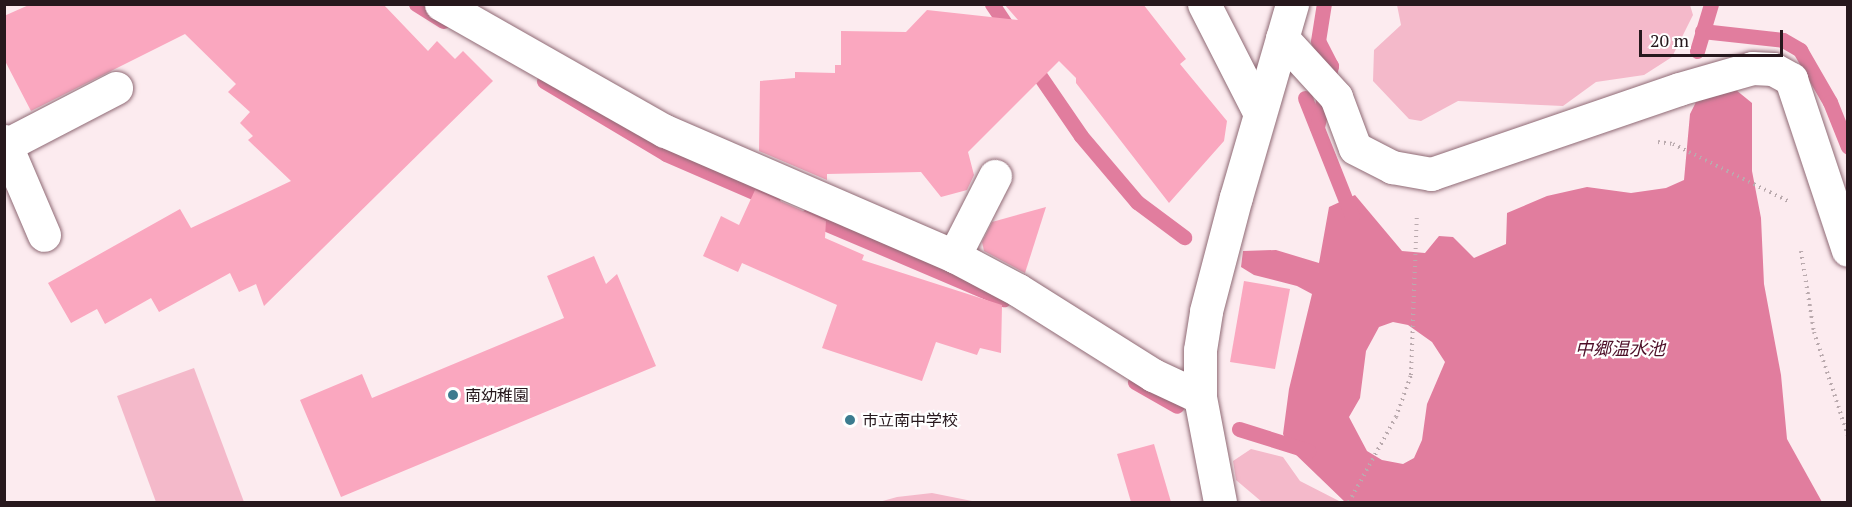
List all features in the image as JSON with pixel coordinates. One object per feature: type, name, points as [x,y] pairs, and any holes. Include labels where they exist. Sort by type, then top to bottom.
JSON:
[{"type":"street","points":[[441,4],[665,131],[954,256],[1028,296],[1153,375],[1200,397]]},
{"type":"street","points":[[1204,4],[1259,112]]},
{"type":"street","points":[[1220,502],[1200,397],[1200,350],[1206,311],[1259,112],[1292,4]]},
{"type":"street","points":[[1282,39],[1336,97],[1355,148],[1392,167],[1431,174],[1679,88],[1752,68],[1773,69],[1791,79],[1848,250]]},
{"type":"street","points":[[44,235],[5,143],[116,88]]},
{"type":"street","points":[[954,256],[995,176]]},
{"type":"path","points":[[1673,144],[1796,206]]},
{"type":"path","points":[[1349,502],[1396,417],[1414,356],[1414,242]]},
{"type":"path","points":[[1801,249],[1814,332],[1848,436]]},
{"type":"shaded area","points":[[1397,5],[1690,5],[1693,15],[1672,57],[1644,75],[1596,82],[1563,106],[1458,101],[1421,121],[1409,119],[1373,81],[1374,50],[1401,25]]},
{"type":"shaded area","points":[[194,368],[244,502],[156,502],[117,396]]},
{"type":"shaded area","points":[[1251,449],[1283,457],[1300,481],[1341,502],[1262,502],[1236,480],[1233,461]]},
{"type":"shaded area","points":[[932,493],[977,502],[879,502],[897,497]]},
{"type":"water","name":"中郷温水池","points":[[1736,90],[1752,103],[1752,171],[1761,218],[1764,284],[1781,375],[1787,439],[1822,502],[1345,502],[1291,450],[1283,434],[1289,389],[1312,294],[1297,286],[1254,275],[1241,267],[1243,251],[1276,250],[1319,263],[1329,207],[1355,195],[1402,251],[1425,253],[1439,236],[1453,237],[1474,258],[1506,244],[1507,213],[1547,196],[1587,187],[1631,193],[1666,188],[1684,180],[1690,114],[1696,102]],"holes":[[[1393,322],[1408,325],[1432,342],[1445,362],[1427,404],[1422,440],[1414,458],[1403,464],[1382,460],[1367,451],[1349,417],[1360,398],[1366,351],[1379,327]]]},
{"type":"building","points":[[31,4],[383,4],[428,51],[437,41],[455,59],[463,51],[493,81],[264,306],[256,284],[239,292],[230,273],[159,312],[151,298],[105,324],[97,309],[71,323],[48,283],[180,209],[191,228],[291,181],[248,140],[253,136],[240,123],[250,112],[228,92],[236,84],[185,34],[31,111],[4,59],[4,16]]},
{"type":"building","points":[[1004,4],[1143,4],[1186,59],[1180,64],[1227,121],[1224,141],[1169,203],[1076,83],[1076,78],[1059,61],[968,152],[974,175],[967,190],[941,197],[921,172],[827,174],[827,180],[759,151],[760,81],[795,78],[795,72],[835,73],[835,65],[841,65],[841,31],[906,32],[927,10],[1018,20]]},
{"type":"building","points":[[755,190],[826,221],[825,238],[864,255],[862,260],[1002,305],[1001,353],[980,348],[977,355],[936,342],[922,381],[822,348],[837,305],[742,263],[738,272],[703,256],[721,216],[739,225]]},
{"type":"building","points":[[1046,207],[1025,273],[984,251],[982,242],[992,222]]},
{"type":"building","points":[[594,256],[606,284],[617,274],[656,366],[341,497],[300,400],[362,374],[372,398],[564,318],[547,276]]},
{"type":"building","points":[[1244,281],[1290,289],[1275,369],[1230,362]]},
{"type":"building","points":[[1154,444],[1171,502],[1131,502],[1117,454]]},
{"type":"waterway","points":[[416,4],[443,21]]},
{"type":"waterway","points":[[992,4],[1013,35]]},
{"type":"waterway","points":[[1317,127],[1331,66],[1318,41],[1324,4]]},
{"type":"waterway","points":[[1697,51],[1711,4]]},
{"type":"waterway","points":[[1702,31],[1783,40],[1800,50],[1830,102],[1848,147]]},
{"type":"waterway","points":[[1031,63],[1081,136],[1137,202],[1184,237]]},
{"type":"waterway","points":[[544,81],[666,154],[772,200]]},
{"type":"waterway","points":[[1305,98],[1352,216]]},
{"type":"waterway","points":[[808,216],[1004,299]]},
{"type":"waterway","points":[[1135,382],[1177,406]]},
{"type":"waterway","points":[[1239,429],[1309,451]]},
{"type":"place","name":"南幼稚園","points":[[453,395]]},
{"type":"place","name":"市立南中学校","points":[[850,420]]}]
